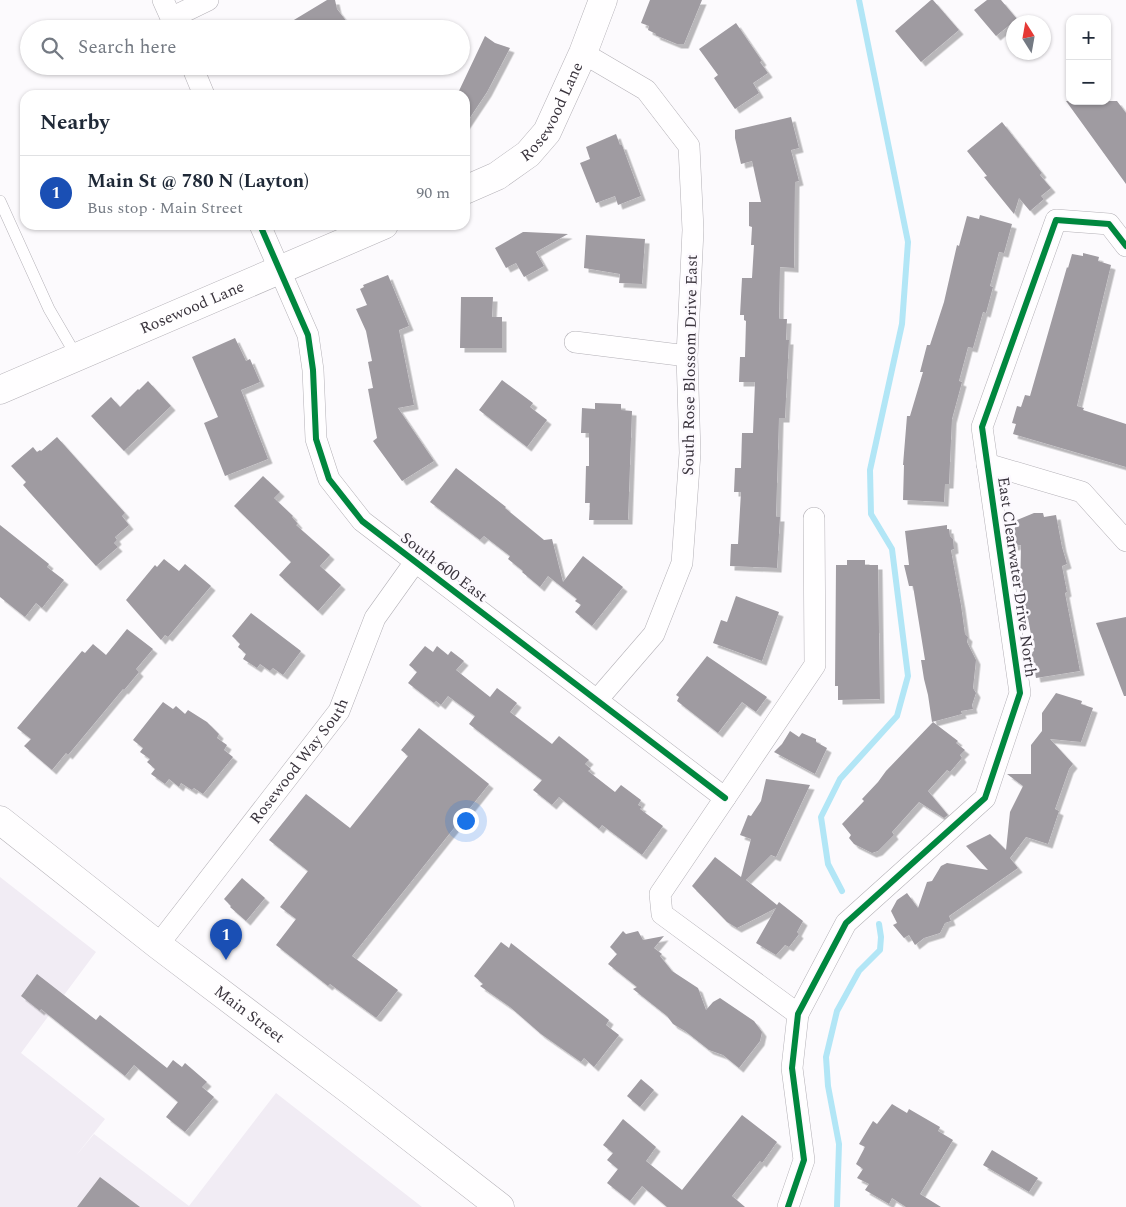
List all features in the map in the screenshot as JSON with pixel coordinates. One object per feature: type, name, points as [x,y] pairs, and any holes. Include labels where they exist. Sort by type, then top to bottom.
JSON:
[{"type":"street","points":[[170,16],[208,0]]},
{"type":"street","name":"Rosewood Lane","points":[[470,188],[497,176],[528,154],[547,132],[583,53],[604,0]]},
{"type":"street","name":"South Rose Blossom Drive East","points":[[583,53],[646,90],[689,146],[693,230],[687,356],[690,453],[682,563],[654,634],[597,700]]},
{"type":"street","points":[[196,75],[202,90]]},
{"type":"street","name":"East Clearwater Drive North","points":[[798,1014],[846,923],[985,798],[1020,693],[982,427],[1056,220],[1109,224],[1126,246]]},
{"type":"street","name":"South 600 East","points":[[262,230],[308,335],[313,370],[316,440],[328,479],[362,521],[725,798]]},
{"type":"street","name":"Rosewood Lane","points":[[0,390],[372,230]]},
{"type":"street","points":[[575,342],[687,356]]},
{"type":"street","points":[[987,464],[1082,492],[1126,541]]},
{"type":"street","points":[[788,1207],[804,1160],[792,1068],[798,1014],[662,914],[660,894],[815,665],[814,518]]},
{"type":"street","name":"Rosewood Way South","points":[[158,945],[338,711],[375,618],[415,562]]},
{"type":"street","name":"Main Street","points":[[0,820],[158,945],[356,1095],[497,1206]]},
{"type":"lane","points":[[0,201],[49,309],[77,357]]},
{"type":"shaded area","points":[[0,877],[96,952],[21,1053],[105,1119],[75,1157],[94,1134],[189,1206],[276,1093],[422,1207],[0,1207]]},
{"type":"building","points":[[327,0],[335,0],[337,9],[345,20],[294,20]]},
{"type":"building","points":[[650,0],[702,0],[684,44],[677,44],[655,35],[648,30],[649,26],[641,23]]},
{"type":"building","points":[[931,0],[959,30],[921,62],[895,31]]},
{"type":"building","points":[[987,0],[1001,0],[1014,15],[1006,15],[1006,28],[996,36],[974,10]]},
{"type":"building","points":[[736,23],[768,73],[753,83],[759,93],[735,109],[714,78],[718,75],[699,49]]},
{"type":"building","points":[[485,36],[495,43],[510,48],[487,92],[470,118],[470,90],[459,90],[466,75],[470,75],[470,68]]},
{"type":"building","points":[[1111,101],[1117,101],[1126,113],[1126,184],[1069,105],[1111,105]]},
{"type":"building","points":[[791,117],[799,148],[791,150],[799,181],[795,182],[794,268],[780,267],[779,319],[787,319],[786,340],[789,340],[785,418],[779,418],[776,517],[780,517],[777,568],[730,566],[731,544],[738,544],[741,492],[734,492],[735,468],[741,468],[742,433],[753,433],[755,382],[739,382],[740,357],[745,357],[746,321],[744,320],[744,315],[740,315],[742,278],[752,278],[754,245],[751,245],[752,227],[749,226],[749,202],[761,202],[752,161],[741,164],[735,130]]},
{"type":"building","points":[[1002,122],[1042,173],[1040,175],[1051,188],[1041,196],[1044,199],[1030,211],[1019,198],[1014,214],[984,177],[987,176],[967,151]]},
{"type":"building","points":[[616,134],[641,196],[618,205],[615,196],[596,203],[580,163],[590,159],[586,147]]},
{"type":"building","points":[[980,215],[1012,224],[1004,253],[999,252],[990,286],[993,287],[986,313],[983,312],[973,348],[968,347],[959,381],[962,382],[952,419],[949,484],[945,484],[944,502],[903,500],[903,465],[907,416],[910,416],[923,372],[920,372],[927,345],[930,345],[944,302],[957,245],[959,246],[967,216],[979,219]]},
{"type":"building","points":[[523,232],[568,234],[536,252],[544,266],[524,277],[516,263],[506,268],[495,248]]},
{"type":"building","points":[[586,235],[645,239],[642,284],[619,283],[620,274],[584,268]]},
{"type":"building","points":[[1083,253],[1099,257],[1098,261],[1111,265],[1077,406],[1084,408],[1083,410],[1126,424],[1126,467],[1013,434],[1016,424],[1012,423],[1017,406],[1021,407],[1025,395],[1030,396],[1072,254],[1083,256]]},
{"type":"building","points":[[388,275],[409,326],[399,330],[414,405],[398,408],[434,461],[402,481],[373,441],[377,438],[368,389],[373,388],[368,362],[372,361],[366,331],[356,309],[367,305],[360,289],[364,287],[363,285]]},
{"type":"building","points":[[461,297],[493,297],[492,317],[502,317],[502,348],[460,348]]},
{"type":"building","points":[[235,338],[246,361],[250,359],[260,382],[241,390],[268,459],[225,476],[204,423],[218,417],[192,357]]},
{"type":"building","points":[[502,380],[533,403],[530,407],[547,420],[527,447],[479,410]]},
{"type":"building","points":[[148,381],[171,406],[124,451],[91,416],[111,397],[120,407]]},
{"type":"building","points":[[595,403],[621,404],[621,410],[632,411],[628,520],[589,520],[590,503],[585,503],[586,466],[589,466],[589,433],[581,433],[582,408],[595,409]]},
{"type":"building","points":[[57,437],[125,513],[122,516],[129,525],[115,537],[117,540],[114,543],[118,547],[96,566],[23,485],[26,482],[11,466],[33,447],[37,452],[41,451]]},
{"type":"building","points":[[456,468],[544,540],[552,539],[563,582],[583,556],[623,587],[592,626],[575,612],[581,605],[575,601],[577,599],[548,576],[540,587],[508,559],[510,556],[484,536],[480,540],[430,502]]},
{"type":"building","points":[[263,476],[280,492],[274,498],[293,516],[298,524],[296,525],[330,555],[320,566],[341,585],[318,611],[279,575],[291,562],[234,506]]},
{"type":"building","points":[[1034,513],[1043,513],[1044,517],[1056,515],[1067,564],[1062,566],[1067,592],[1065,593],[1080,671],[1036,678],[1031,653],[1034,651],[1028,618],[1026,618],[1020,596],[1021,545],[1012,546],[1011,541],[1015,534],[1017,520]]},
{"type":"building","points":[[0,525],[49,564],[47,567],[64,580],[42,608],[36,603],[25,617],[0,597]]},
{"type":"building","points":[[947,525],[950,536],[953,539],[954,549],[951,550],[965,634],[968,637],[967,642],[976,660],[973,688],[976,693],[972,705],[973,709],[961,711],[962,714],[932,722],[921,660],[925,660],[913,586],[909,586],[904,565],[909,565],[905,531]]},
{"type":"building","points":[[164,559],[179,571],[185,564],[211,586],[168,637],[165,635],[161,640],[126,600],[155,565],[157,567]]},
{"type":"building","points":[[847,560],[865,560],[865,565],[878,565],[880,699],[838,700],[838,686],[835,686],[836,565],[847,565]]},
{"type":"building","points":[[736,596],[779,612],[762,661],[713,643],[721,620],[727,622]]},
{"type":"building","points":[[251,613],[301,651],[283,675],[273,668],[270,671],[260,664],[257,668],[243,659],[246,654],[238,647],[240,644],[232,636]]},
{"type":"building","points":[[1126,617],[1126,696],[1124,696],[1096,623]]},
{"type":"building","points":[[127,629],[153,649],[136,669],[139,672],[124,690],[68,755],[66,753],[52,770],[24,746],[31,739],[17,728],[82,651],[85,653],[93,644],[106,655]]},
{"type":"building","points":[[425,646],[433,652],[437,646],[448,655],[451,651],[464,661],[456,670],[490,697],[497,688],[517,703],[510,712],[552,744],[559,736],[589,760],[585,764],[591,769],[588,771],[615,792],[621,785],[641,800],[638,805],[642,807],[640,809],[663,826],[642,855],[602,825],[599,829],[559,797],[552,805],[533,790],[542,780],[469,724],[475,716],[448,696],[441,705],[436,701],[434,703],[408,683],[417,672],[409,665]]},
{"type":"building","points":[[707,656],[767,697],[756,712],[742,702],[718,733],[677,701],[679,697],[676,695]]},
{"type":"building","points":[[1056,693],[1082,701],[1081,704],[1093,708],[1081,742],[1050,739],[1073,764],[1069,769],[1055,809],[1059,811],[1048,844],[1026,837],[1010,858],[1018,868],[949,916],[951,921],[945,923],[940,933],[924,938],[915,945],[909,935],[904,938],[893,925],[897,923],[891,911],[897,900],[907,893],[918,908],[927,882],[932,881],[941,866],[947,863],[988,870],[966,846],[990,834],[1006,850],[1010,812],[1023,786],[1007,774],[1031,774],[1031,745],[1042,731],[1042,713]]},
{"type":"building","points":[[163,702],[173,709],[176,706],[185,714],[188,710],[207,722],[219,734],[217,738],[227,745],[224,750],[233,757],[203,794],[181,783],[179,787],[169,779],[165,784],[151,774],[155,769],[147,762],[150,759],[140,752],[143,748],[133,740]]},
{"type":"building","points":[[933,722],[958,741],[956,743],[965,750],[960,755],[962,758],[950,772],[947,770],[928,791],[948,815],[944,818],[919,802],[892,832],[894,835],[878,851],[872,853],[854,844],[849,838],[851,835],[842,824],[864,801],[862,799],[886,771]]},
{"type":"building","points":[[419,728],[489,784],[352,956],[398,990],[377,1017],[375,1017],[330,984],[328,986],[276,945],[296,919],[280,907],[308,871],[269,840],[306,794],[350,828],[408,756],[401,750]]},
{"type":"building","points":[[790,731],[799,737],[802,733],[816,739],[816,742],[827,748],[815,774],[774,752],[782,744]]},
{"type":"building","points":[[766,779],[810,785],[776,857],[771,855],[746,880],[777,905],[779,902],[803,921],[797,932],[799,934],[789,947],[785,945],[776,955],[756,943],[776,908],[737,928],[727,922],[692,886],[715,857],[741,877],[751,839],[740,835],[748,815],[751,816],[761,801]]},
{"type":"building","points":[[242,878],[265,898],[246,921],[224,899]]},
{"type":"building","points":[[623,931],[626,934],[638,931],[643,940],[664,936],[654,948],[662,954],[660,956],[672,971],[698,988],[706,1010],[713,1002],[720,998],[754,1021],[762,1032],[760,1041],[739,1068],[723,1055],[709,1050],[673,1024],[667,1016],[633,989],[637,987],[608,964],[617,954],[610,947]]},
{"type":"building","points":[[501,942],[509,948],[511,943],[609,1020],[606,1025],[619,1035],[594,1067],[584,1058],[581,1062],[541,1034],[510,1007],[480,986],[483,984],[474,976]]},
{"type":"building","points":[[37,974],[96,1020],[100,1015],[167,1068],[173,1060],[182,1067],[185,1063],[207,1082],[202,1087],[214,1097],[185,1132],[166,1117],[178,1102],[134,1065],[125,1076],[41,1009],[40,1011],[21,996]]},
{"type":"building","points":[[641,1079],[654,1090],[640,1107],[627,1096]]},
{"type":"building","points":[[892,1104],[907,1113],[909,1109],[940,1127],[938,1131],[953,1140],[920,1194],[941,1207],[906,1207],[892,1198],[889,1204],[865,1190],[869,1184],[857,1178],[863,1169],[856,1164],[865,1147],[859,1144],[873,1121],[877,1124]]},
{"type":"building","points":[[742,1115],[777,1142],[762,1163],[760,1161],[732,1196],[745,1207],[667,1207],[642,1186],[630,1201],[607,1183],[618,1169],[607,1160],[613,1153],[603,1145],[623,1119],[656,1147],[646,1161],[682,1190]]},
{"type":"building","points":[[992,1150],[1038,1178],[1029,1192],[983,1165]]},
{"type":"building","points":[[100,1177],[140,1207],[77,1207]]},
{"type":"waterway","points":[[842,891],[828,864],[821,817],[840,779],[897,716],[908,676],[892,549],[871,514],[870,470],[902,324],[908,242],[859,0]]},
{"type":"waterway","points":[[837,1207],[839,1144],[828,1086],[826,1057],[837,1011],[859,971],[880,950],[879,924]]},
{"type":"cycle path","points":[[788,1207],[804,1160],[792,1068],[798,1014],[846,923],[985,798],[1020,693],[982,427],[1056,220],[1109,224],[1126,246]]},
{"type":"cycle path","points":[[262,230],[308,335],[313,370],[316,439],[329,479],[362,521],[725,798]]},
{"type":"place","name":"Main St @ 780 N (Layton)","points":[[226,960]]}]
